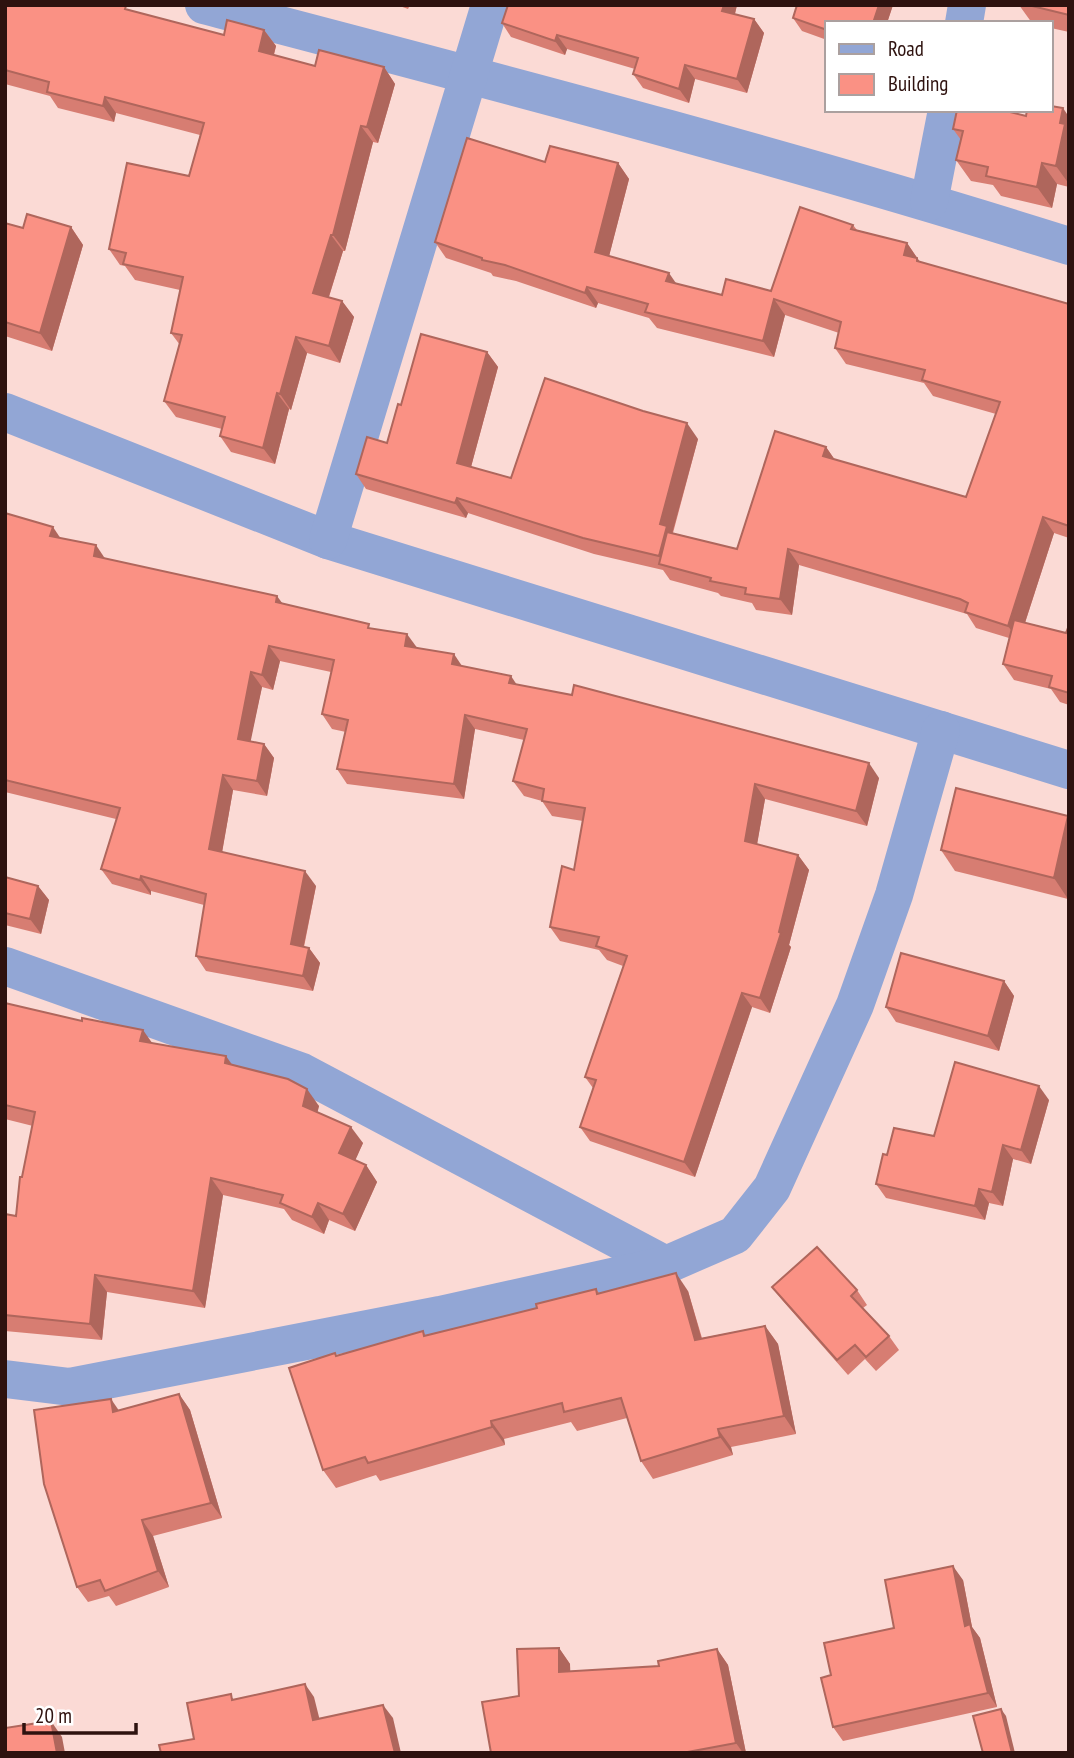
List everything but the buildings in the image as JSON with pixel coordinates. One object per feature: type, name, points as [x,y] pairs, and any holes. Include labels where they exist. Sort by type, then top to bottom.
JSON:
[{"type":"street","points":[[204,5],[929,202],[1069,246]]},
{"type":"street","points":[[328,540],[490,5]]},
{"type":"street","points":[[929,202],[947,112]]},
{"type":"street","points":[[5,412],[328,540],[1069,770]]},
{"type":"street","points":[[5,1379],[70,1387],[440,1315],[666,1265],[735,1235],[772,1188],[855,1005],[894,895],[942,730]]},
{"type":"street","points":[[5,966],[302,1072],[666,1265]]}]
